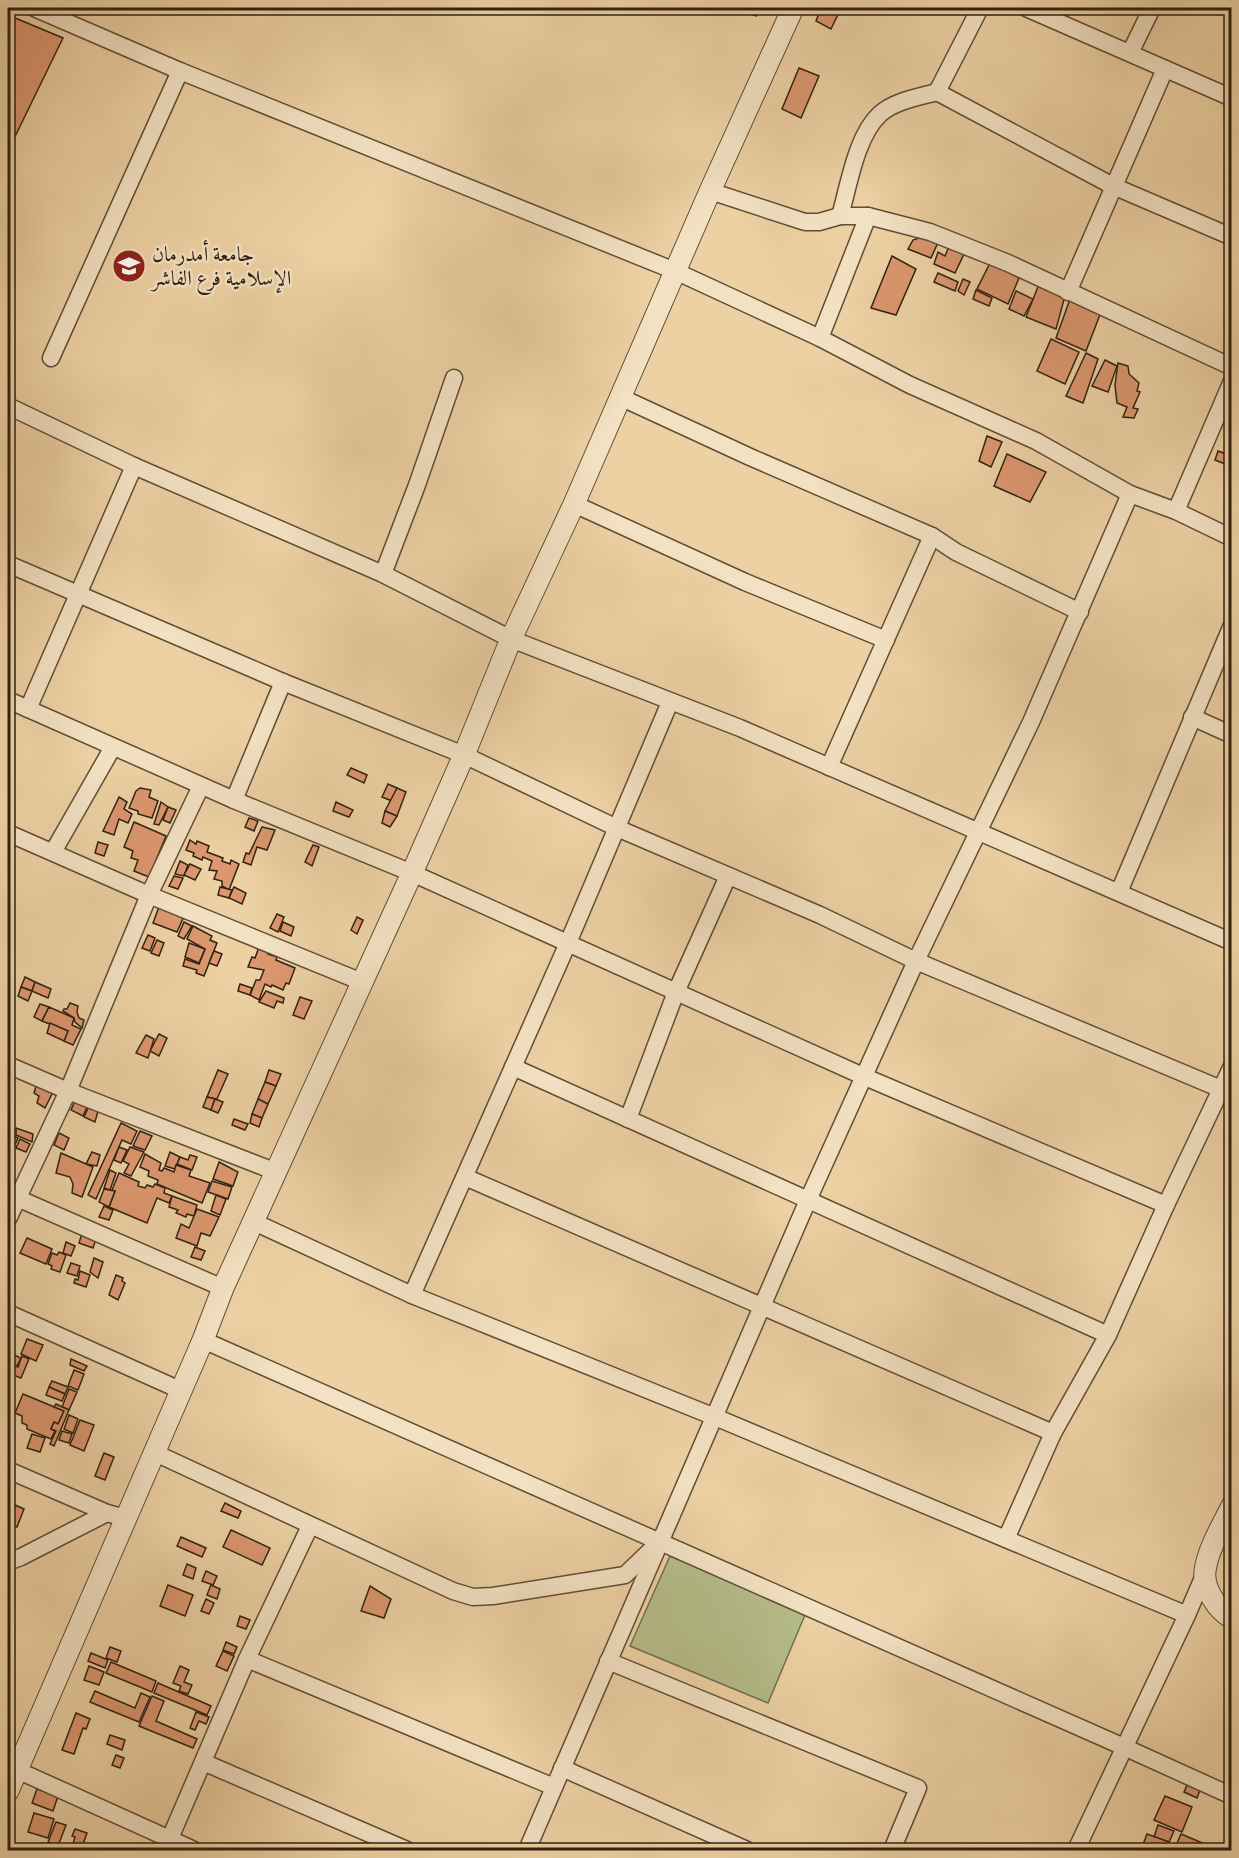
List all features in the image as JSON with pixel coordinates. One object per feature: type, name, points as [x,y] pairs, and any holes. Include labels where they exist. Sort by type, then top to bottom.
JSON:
[{"type":"street","points":[[34,8],[180,71],[675,271],[820,338],[910,385],[1036,441],[1130,494],[1176,511],[1232,538]]},
{"type":"street","points":[[8,1791],[12,1768],[116,1516],[153,1452],[274,1171],[412,873],[464,755],[511,639],[574,504],[710,190],[793,8]]},
{"type":"street","points":[[937,92],[980,8]]},
{"type":"street","points":[[1026,8],[1232,98]]},
{"type":"street","points":[[1130,53],[1152,8]]},
{"type":"street","points":[[1068,292],[1165,69]]},
{"type":"street","points":[[51,358],[180,71]]},
{"type":"street","points":[[840,216],[863,137],[881,113],[902,102],[937,92],[1113,186],[1232,237]]},
{"type":"street","points":[[710,190],[805,222],[819,222],[840,216],[868,216],[942,237],[1008,263],[1232,367]]},
{"type":"street","points":[[820,338],[868,216]]},
{"type":"street","points":[[383,574],[454,378]]},
{"type":"street","points":[[1176,511],[1232,381]]},
{"type":"street","points":[[620,397],[750,458],[932,536],[956,552],[1080,612]]},
{"type":"street","points":[[8,406],[134,466],[383,574],[511,639],[740,728],[1232,942]]},
{"type":"street","points":[[28,709],[134,466]]},
{"type":"street","points":[[527,1851],[808,1200],[916,961],[1080,612],[1130,494]]},
{"type":"street","points":[[574,504],[745,582],[886,640]]},
{"type":"street","points":[[829,767],[932,536]]},
{"type":"street","points":[[8,564],[283,682],[464,755],[617,828],[820,915],[916,961],[1221,1089]]},
{"type":"street","points":[[1119,892],[1232,626]]},
{"type":"street","points":[[234,800],[283,682]]},
{"type":"street","points":[[8,700],[201,786],[412,873],[865,1077],[1166,1205]]},
{"type":"street","points":[[412,1295],[568,944],[670,702]]},
{"type":"street","points":[[1192,717],[1232,735]]},
{"type":"street","points":[[53,852],[113,747]]},
{"type":"street","points":[[8,1219],[12,1196],[68,1091],[149,896],[201,786]]},
{"type":"street","points":[[8,833],[149,896],[362,982]]},
{"type":"street","points":[[628,1119],[676,992],[728,876]]},
{"type":"street","points":[[8,1065],[68,1091],[274,1171]]},
{"type":"street","points":[[1006,1539],[1053,1433],[1108,1335],[1232,1066]]},
{"type":"street","points":[[513,1067],[1108,1335]]},
{"type":"street","points":[[465,1177],[1053,1433]]},
{"type":"street","points":[[12,1196],[223,1288]]},
{"type":"street","points":[[252,1221],[412,1295],[715,1417],[1187,1615]]},
{"type":"street","points":[[8,1313],[180,1390]]},
{"type":"street","points":[[202,1340],[1232,1796]]},
{"type":"street","points":[[153,1452],[453,1591],[473,1597],[494,1596],[625,1575],[659,1542]]},
{"type":"street","points":[[8,1470],[116,1516]]},
{"type":"street","points":[[1076,1851],[1187,1615],[1205,1573],[1213,1547],[1232,1506]]},
{"type":"street","points":[[8,1562],[116,1516]]},
{"type":"street","points":[[167,1845],[247,1659],[310,1526]]},
{"type":"street","points":[[1205,1573],[1210,1596],[1225,1614],[1232,1617]]},
{"type":"street","points":[[247,1659],[554,1787]]},
{"type":"street","points":[[608,1661],[918,1788],[892,1851]]},
{"type":"street","points":[[203,1762],[407,1851]]},
{"type":"street","points":[[12,1768],[167,1845],[194,1851]]},
{"type":"street","points":[[562,1768],[747,1851]]},
{"type":"green space","points":[[670,1556],[805,1615],[768,1703],[630,1646]]},
{"type":"building","points":[[737,8],[758,8],[756,16]]},
{"type":"building","points":[[821,8],[841,8],[831,29],[816,21]]},
{"type":"building","points":[[8,15],[63,38],[8,151]]},
{"type":"building","points":[[799,68],[819,76],[801,118],[782,109]]},
{"type":"building","points":[[924,236],[940,238],[931,258],[908,249],[913,240]]},
{"type":"building","points":[[950,244],[965,252],[955,273],[934,264],[938,252],[945,256]]},
{"type":"building","points":[[892,256],[916,269],[896,315],[871,308]]},
{"type":"building","points":[[990,263],[1019,278],[1008,304],[977,289]]},
{"type":"building","points":[[938,273],[958,282],[955,291],[934,282]]},
{"type":"building","points":[[963,279],[970,282],[964,295],[958,291]]},
{"type":"building","points":[[1039,284],[1065,296],[1056,329],[1026,317]]},
{"type":"building","points":[[976,290],[992,298],[989,306],[973,299]]},
{"type":"building","points":[[1016,291],[1033,299],[1024,316],[1009,309]]},
{"type":"building","points":[[1070,299],[1101,312],[1086,351],[1056,338]]},
{"type":"building","points":[[1051,339],[1079,352],[1065,384],[1037,371]]},
{"type":"building","points":[[1086,353],[1098,359],[1083,403],[1066,396]]},
{"type":"building","points":[[1105,360],[1117,366],[1108,392],[1092,386]]},
{"type":"building","points":[[1118,363],[1128,366],[1129,374],[1139,383],[1137,391],[1140,392],[1133,408],[1138,409],[1134,418],[1123,417],[1127,407],[1117,403],[1115,385]]},
{"type":"building","points":[[987,436],[1002,442],[991,467],[979,461]]},
{"type":"building","points":[[1218,451],[1232,456],[1230,466],[1215,460]]},
{"type":"building","points":[[1007,454],[1046,472],[1030,502],[994,486]]},
{"type":"building","points":[[351,768],[367,775],[364,783],[347,775]]},
{"type":"building","points":[[388,784],[397,788],[392,801],[382,797]]},
{"type":"building","points":[[140,788],[151,790],[149,797],[158,801],[152,818],[138,814],[138,811],[129,808],[136,791]]},
{"type":"building","points":[[397,788],[406,792],[397,816],[385,811]]},
{"type":"building","points":[[119,797],[127,802],[124,809],[132,814],[128,823],[119,819],[114,835],[103,831]]},
{"type":"building","points":[[161,802],[168,807],[159,825],[154,824]]},
{"type":"building","points":[[336,802],[353,810],[349,817],[333,811]]},
{"type":"building","points":[[168,807],[176,810],[170,823],[163,820]]},
{"type":"building","points":[[385,811],[397,816],[390,827],[382,823]]},
{"type":"building","points":[[249,818],[258,821],[254,831],[245,827]]},
{"type":"building","points":[[134,822],[166,836],[149,877],[134,871],[138,860],[131,858],[133,851],[124,847]]},
{"type":"building","points":[[262,827],[275,830],[267,850],[257,847],[251,865],[243,862],[246,853],[249,854]]},
{"type":"building","points":[[190,840],[196,844],[197,841],[209,846],[207,852],[223,858],[222,861],[230,864],[231,860],[239,864],[229,890],[222,886],[222,881],[214,879],[217,871],[209,870],[212,861],[203,857],[202,860],[186,850]]},
{"type":"building","points":[[98,842],[108,845],[104,856],[95,853]]},
{"type":"building","points":[[313,845],[319,847],[312,866],[305,862]]},
{"type":"building","points":[[180,861],[188,865],[184,876],[175,874]]},
{"type":"building","points":[[190,864],[201,869],[195,880],[184,875]]},
{"type":"building","points":[[174,876],[183,878],[178,889],[169,886]]},
{"type":"building","points":[[220,887],[232,890],[229,898],[218,895]]},
{"type":"building","points":[[234,887],[246,893],[242,904],[229,898]]},
{"type":"building","points":[[160,904],[185,914],[177,932],[153,923]]},
{"type":"building","points":[[277,914],[284,917],[278,932],[270,928]]},
{"type":"building","points":[[357,917],[363,920],[357,934],[351,930]]},
{"type":"building","points":[[184,922],[192,926],[184,939],[178,936]]},
{"type":"building","points":[[283,922],[294,927],[291,936],[280,931]]},
{"type":"building","points":[[193,926],[212,936],[210,940],[217,943],[204,976],[196,973],[197,970],[183,966],[185,959],[199,964],[205,949],[187,939]]},
{"type":"building","points":[[148,935],[155,938],[150,951],[142,948]]},
{"type":"building","points":[[157,940],[164,943],[159,956],[151,953]]},
{"type":"building","points":[[189,943],[205,949],[199,963],[185,957]]},
{"type":"building","points":[[259,947],[277,957],[276,960],[295,968],[289,984],[286,983],[283,990],[265,984],[259,1000],[250,995],[256,980],[260,980],[264,970],[248,967]]},
{"type":"building","points":[[214,951],[222,954],[217,966],[209,963]]},
{"type":"building","points":[[25,977],[35,982],[32,991],[21,987]]},
{"type":"building","points":[[35,982],[51,989],[48,998],[32,991]]},
{"type":"building","points":[[240,984],[252,988],[250,995],[238,991]]},
{"type":"building","points":[[21,987],[32,991],[28,1001],[18,996]]},
{"type":"building","points":[[266,991],[284,998],[283,1003],[277,1001],[274,1008],[259,1002]]},
{"type":"building","points":[[300,997],[312,1001],[304,1019],[293,1015]]},
{"type":"building","points":[[70,1003],[78,1006],[79,1018],[84,1020],[82,1028],[74,1018],[63,1011]]},
{"type":"building","points":[[40,1004],[49,1007],[42,1021],[34,1017]]},
{"type":"building","points":[[49,1007],[74,1018],[72,1025],[81,1029],[73,1045],[64,1041],[68,1031],[42,1021]]},
{"type":"building","points":[[50,1023],[68,1031],[64,1041],[47,1033]]},
{"type":"building","points":[[159,1034],[167,1038],[159,1056],[150,1051]]},
{"type":"building","points":[[146,1035],[154,1039],[148,1058],[136,1053]]},
{"type":"building","points":[[218,1070],[228,1074],[217,1099],[207,1097]]},
{"type":"building","points":[[269,1070],[281,1074],[276,1086],[265,1082]]},
{"type":"building","points":[[265,1082],[276,1086],[268,1104],[258,1099]]},
{"type":"building","points":[[37,1083],[54,1090],[45,1108],[37,1103],[39,1096],[34,1093]]},
{"type":"building","points":[[207,1097],[215,1099],[211,1110],[203,1107]]},
{"type":"building","points":[[215,1099],[223,1102],[218,1113],[211,1110]]},
{"type":"building","points":[[258,1099],[268,1104],[262,1118],[252,1114]]},
{"type":"building","points":[[75,1101],[87,1107],[83,1116],[71,1110]]},
{"type":"building","points":[[89,1106],[98,1111],[95,1122],[84,1117]]},
{"type":"building","points":[[252,1114],[262,1118],[259,1127],[250,1123]]},
{"type":"building","points":[[234,1119],[248,1124],[245,1130],[232,1125]]},
{"type":"building","points":[[121,1123],[137,1131],[131,1144],[122,1140],[96,1199],[88,1195]]},
{"type":"building","points":[[16,1128],[33,1134],[32,1142],[16,1135]]},
{"type":"building","points":[[8,1130],[15,1133],[14,1136],[18,1138],[12,1151],[8,1150]]},
{"type":"building","points":[[140,1131],[152,1136],[145,1150],[133,1146]]},
{"type":"building","points":[[59,1133],[69,1138],[64,1150],[54,1145]]},
{"type":"building","points":[[20,1139],[30,1144],[26,1152],[16,1148]]},
{"type":"building","points":[[119,1147],[127,1150],[121,1163],[114,1160]]},
{"type":"building","points":[[130,1147],[144,1152],[131,1176],[124,1173],[129,1164],[123,1161]]},
{"type":"building","points":[[92,1152],[100,1155],[97,1166],[86,1164]]},
{"type":"building","points":[[170,1152],[180,1157],[175,1169],[165,1166]]},
{"type":"building","points":[[61,1153],[93,1167],[82,1197],[72,1193],[73,1184],[70,1177],[56,1173]]},
{"type":"building","points":[[145,1154],[161,1163],[159,1170],[162,1171],[164,1168],[174,1172],[176,1165],[191,1170],[189,1176],[210,1183],[202,1203],[157,1184],[158,1180],[148,1176],[149,1171],[140,1167]]},
{"type":"building","points":[[190,1155],[197,1157],[192,1170],[177,1164],[180,1157],[188,1160]]},
{"type":"building","points":[[219,1162],[238,1172],[233,1186],[213,1179]]},
{"type":"building","points":[[110,1170],[116,1173],[110,1190],[104,1188]]},
{"type":"building","points":[[119,1173],[139,1182],[138,1186],[145,1188],[147,1185],[153,1187],[155,1184],[165,1188],[164,1193],[172,1196],[169,1203],[157,1198],[147,1223],[109,1207],[115,1191],[112,1190]]},
{"type":"building","points":[[212,1181],[232,1187],[228,1199],[208,1192]]},
{"type":"building","points":[[104,1189],[115,1191],[109,1207],[99,1202]]},
{"type":"building","points":[[216,1195],[226,1199],[220,1215],[211,1211]]},
{"type":"building","points":[[172,1196],[197,1205],[194,1216],[187,1214],[186,1217],[176,1213],[178,1210],[169,1207]]},
{"type":"building","points":[[104,1206],[113,1210],[109,1220],[99,1217]]},
{"type":"building","points":[[197,1209],[219,1217],[210,1236],[201,1233],[197,1246],[176,1238],[181,1224],[189,1228]]},
{"type":"building","points":[[82,1233],[96,1239],[93,1248],[79,1243]]},
{"type":"building","points":[[27,1238],[52,1249],[46,1264],[20,1253]]},
{"type":"building","points":[[66,1242],[75,1246],[71,1256],[63,1253]]},
{"type":"building","points":[[195,1247],[205,1251],[201,1260],[191,1257]]},
{"type":"building","points":[[59,1252],[66,1255],[60,1272],[51,1269],[52,1266],[48,1264],[52,1253],[57,1255]]},
{"type":"building","points":[[94,1258],[103,1262],[98,1278],[90,1272]]},
{"type":"building","points":[[71,1263],[80,1266],[77,1276],[67,1273]]},
{"type":"building","points":[[80,1271],[90,1275],[86,1287],[74,1283],[75,1279],[78,1280]]},
{"type":"building","points":[[116,1275],[123,1278],[122,1281],[125,1283],[118,1300],[109,1295]]},
{"type":"building","points":[[27,1339],[43,1345],[36,1361],[21,1354]]},
{"type":"building","points":[[8,1352],[21,1358],[17,1366],[8,1362]]},
{"type":"building","points":[[22,1356],[29,1359],[21,1378],[8,1373],[12,1365],[18,1367]]},
{"type":"building","points":[[71,1359],[87,1366],[84,1371],[70,1365]]},
{"type":"building","points":[[74,1370],[84,1374],[78,1390],[68,1386]]},
{"type":"building","points":[[52,1381],[68,1387],[65,1394],[49,1387]]},
{"type":"building","points":[[49,1387],[65,1394],[62,1401],[46,1395]]},
{"type":"building","points":[[69,1389],[77,1392],[69,1410],[62,1407]]},
{"type":"building","points":[[23,1394],[64,1411],[58,1424],[54,1422],[51,1429],[55,1431],[51,1439],[27,1429],[27,1425],[22,1423],[22,1416],[15,1413]]},
{"type":"building","points":[[56,1404],[69,1410],[54,1446],[50,1444],[56,1431],[51,1429],[54,1422],[58,1424],[64,1411],[54,1407]]},
{"type":"building","points":[[69,1415],[78,1419],[73,1433],[64,1429]]},
{"type":"building","points":[[80,1420],[94,1425],[84,1451],[70,1445]]},
{"type":"building","points":[[62,1431],[72,1434],[69,1443],[59,1440]]},
{"type":"building","points":[[32,1434],[45,1438],[40,1452],[27,1448]]},
{"type":"building","points":[[104,1453],[114,1457],[105,1480],[95,1476]]},
{"type":"building","points":[[225,1503],[241,1511],[238,1518],[221,1511]]},
{"type":"building","points":[[15,1505],[24,1509],[17,1527],[8,1523]]},
{"type":"building","points":[[231,1530],[270,1548],[262,1565],[223,1547]]},
{"type":"building","points":[[181,1537],[206,1548],[202,1557],[177,1546]]},
{"type":"building","points":[[187,1564],[196,1568],[193,1579],[183,1575]]},
{"type":"building","points":[[206,1571],[217,1576],[213,1585],[202,1581]]},
{"type":"building","points":[[168,1585],[193,1595],[185,1616],[160,1606]]},
{"type":"building","points":[[211,1585],[220,1589],[217,1599],[207,1595]]},
{"type":"building","points":[[370,1586],[391,1599],[384,1618],[361,1611]]},
{"type":"building","points":[[206,1599],[214,1603],[209,1614],[201,1611]]},
{"type":"building","points":[[240,1616],[250,1620],[246,1629],[237,1626]]},
{"type":"building","points":[[226,1642],[237,1647],[234,1654],[223,1650]]},
{"type":"building","points":[[110,1647],[121,1651],[117,1662],[106,1658]]},
{"type":"building","points":[[223,1651],[234,1656],[227,1671],[216,1666]]},
{"type":"building","points":[[91,1653],[108,1660],[105,1668],[88,1661]]},
{"type":"building","points":[[111,1662],[156,1681],[152,1692],[106,1673]]},
{"type":"building","points":[[89,1666],[104,1672],[99,1685],[84,1680]]},
{"type":"building","points":[[180,1666],[189,1670],[184,1682],[192,1685],[188,1694],[179,1691],[181,1686],[173,1683]]},
{"type":"building","points":[[158,1683],[211,1706],[207,1715],[154,1693]]},
{"type":"building","points":[[95,1691],[135,1708],[141,1693],[150,1697],[139,1722],[90,1702]]},
{"type":"building","points":[[152,1696],[164,1701],[156,1721],[197,1739],[193,1748],[139,1726]]},
{"type":"building","points":[[196,1712],[209,1717],[206,1724],[199,1721],[195,1730],[190,1728]]},
{"type":"building","points":[[76,1713],[90,1719],[86,1729],[83,1728],[74,1754],[62,1750]]},
{"type":"building","points":[[110,1735],[125,1740],[122,1750],[107,1744]]},
{"type":"building","points":[[116,1755],[124,1758],[120,1768],[112,1765]]},
{"type":"building","points":[[1187,1785],[1200,1790],[1197,1798],[1184,1792]]},
{"type":"building","points":[[37,1789],[58,1796],[53,1811],[32,1803]]},
{"type":"building","points":[[1165,1796],[1192,1807],[1182,1832],[1154,1820]]},
{"type":"building","points":[[34,1813],[54,1819],[48,1838],[28,1832]]},
{"type":"building","points":[[56,1822],[66,1825],[58,1846],[48,1842]]},
{"type":"building","points":[[1158,1825],[1174,1831],[1169,1842],[1154,1837]]},
{"type":"building","points":[[75,1829],[87,1833],[81,1850],[72,1847],[75,1837],[72,1836]]},
{"type":"building","points":[[1147,1834],[1169,1842],[1166,1850],[1141,1850]]},
{"type":"building","points":[[1181,1834],[1219,1850],[1174,1850]]},
{"type":"place","name":"جامعة أمدرمان الإسلامية فرع الفاشر","points":[[129,266]]}]
